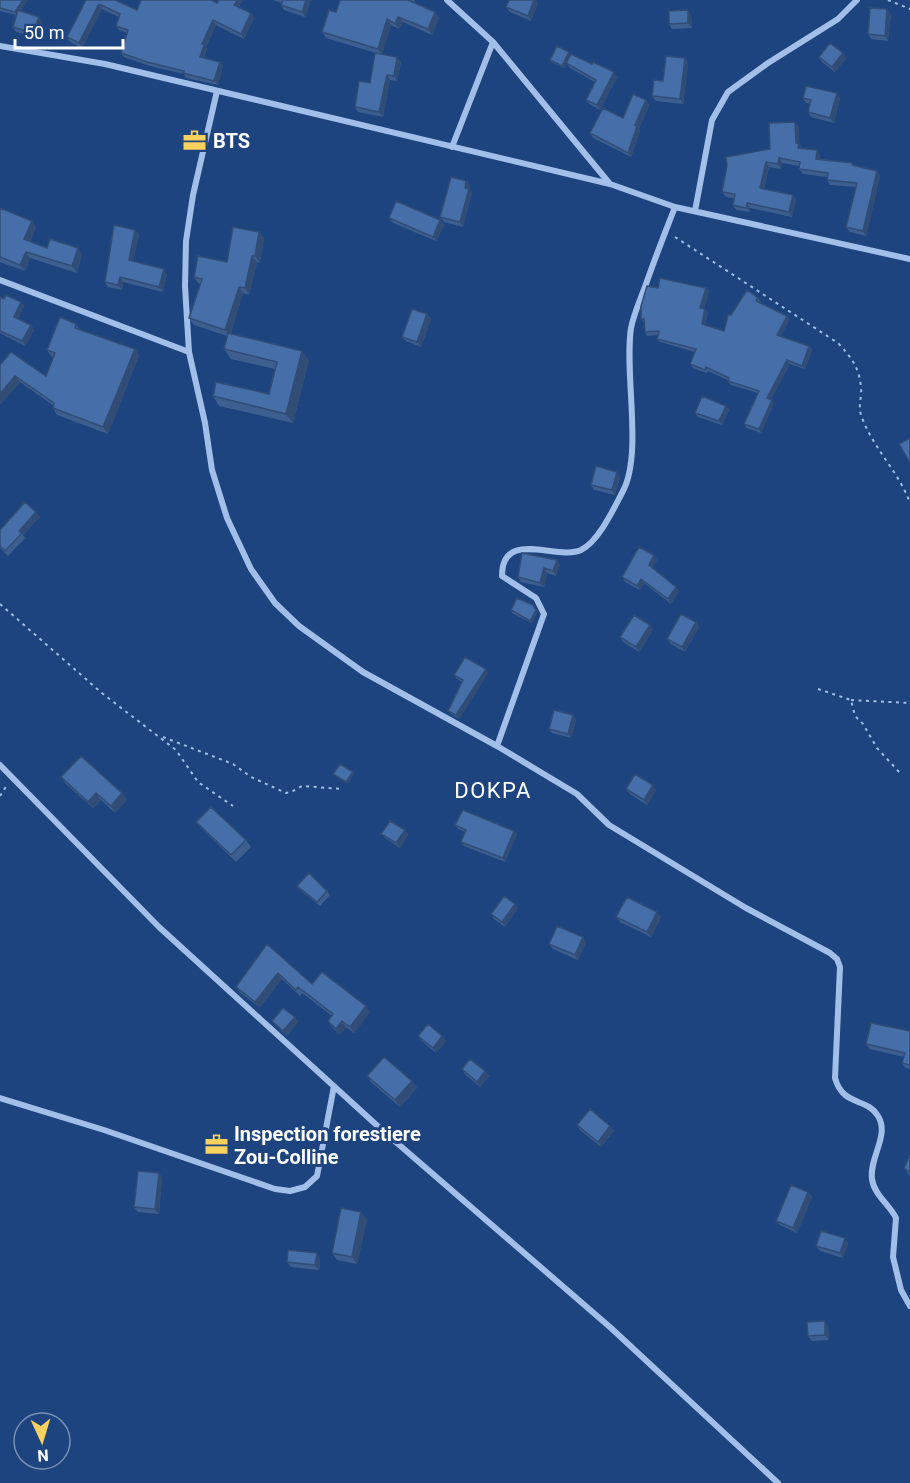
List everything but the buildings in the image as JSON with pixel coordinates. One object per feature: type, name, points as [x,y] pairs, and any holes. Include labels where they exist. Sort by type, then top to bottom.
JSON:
[{"type":"street","points":[[447,0],[493,42],[610,184]]},
{"type":"street","points":[[695,212],[712,120],[728,92],[768,63],[838,19],[857,0]]},
{"type":"street","points":[[452,147],[493,42]]},
{"type":"street","points":[[0,46],[105,64],[610,184],[695,212],[910,259]]},
{"type":"street","points":[[217,91],[195,185],[186,241],[185,286],[189,352],[205,423],[212,470],[227,518],[251,569],[275,603],[299,626],[363,672],[497,746],[577,794],[609,825],[747,908],[830,952],[837,958],[840,967],[835,1078],[837,1088],[845,1096],[874,1110],[881,1124],[872,1179],[876,1190],[896,1218],[893,1257],[904,1299],[910,1306]]},
{"type":"street","points":[[497,746],[544,614],[536,598],[502,576],[502,567],[509,556],[519,550],[536,549],[569,553],[581,550],[594,539],[624,488],[631,466],[632,327],[675,207]]},
{"type":"street","points":[[0,280],[189,352]]},
{"type":"street","points":[[0,765],[159,927],[334,1086],[611,1328],[778,1483]]},
{"type":"street","points":[[0,1098],[104,1130],[275,1189],[290,1191],[305,1187],[317,1176],[334,1086]]},
{"type":"path","points":[[888,0],[910,9]]},
{"type":"path","points":[[666,230],[838,343],[854,360],[861,387],[860,413],[882,457],[906,490],[910,503]]},
{"type":"path","points":[[0,604],[104,694],[161,736],[176,750],[198,782],[233,806]]},
{"type":"path","points":[[818,689],[851,700],[910,703]]},
{"type":"path","points":[[851,700],[855,716],[863,724],[877,748],[900,772]]},
{"type":"path","points":[[161,736],[233,764],[259,781],[286,793],[302,786],[312,785],[342,789]]},
{"type":"place","name":"BTS","points":[[195,141]]},
{"type":"place","name":"Inspection forestiere Zou-Colline","points":[[216,1145]]},
{"type":"district","name":"DOKPA","points":[[493,790]]}]
